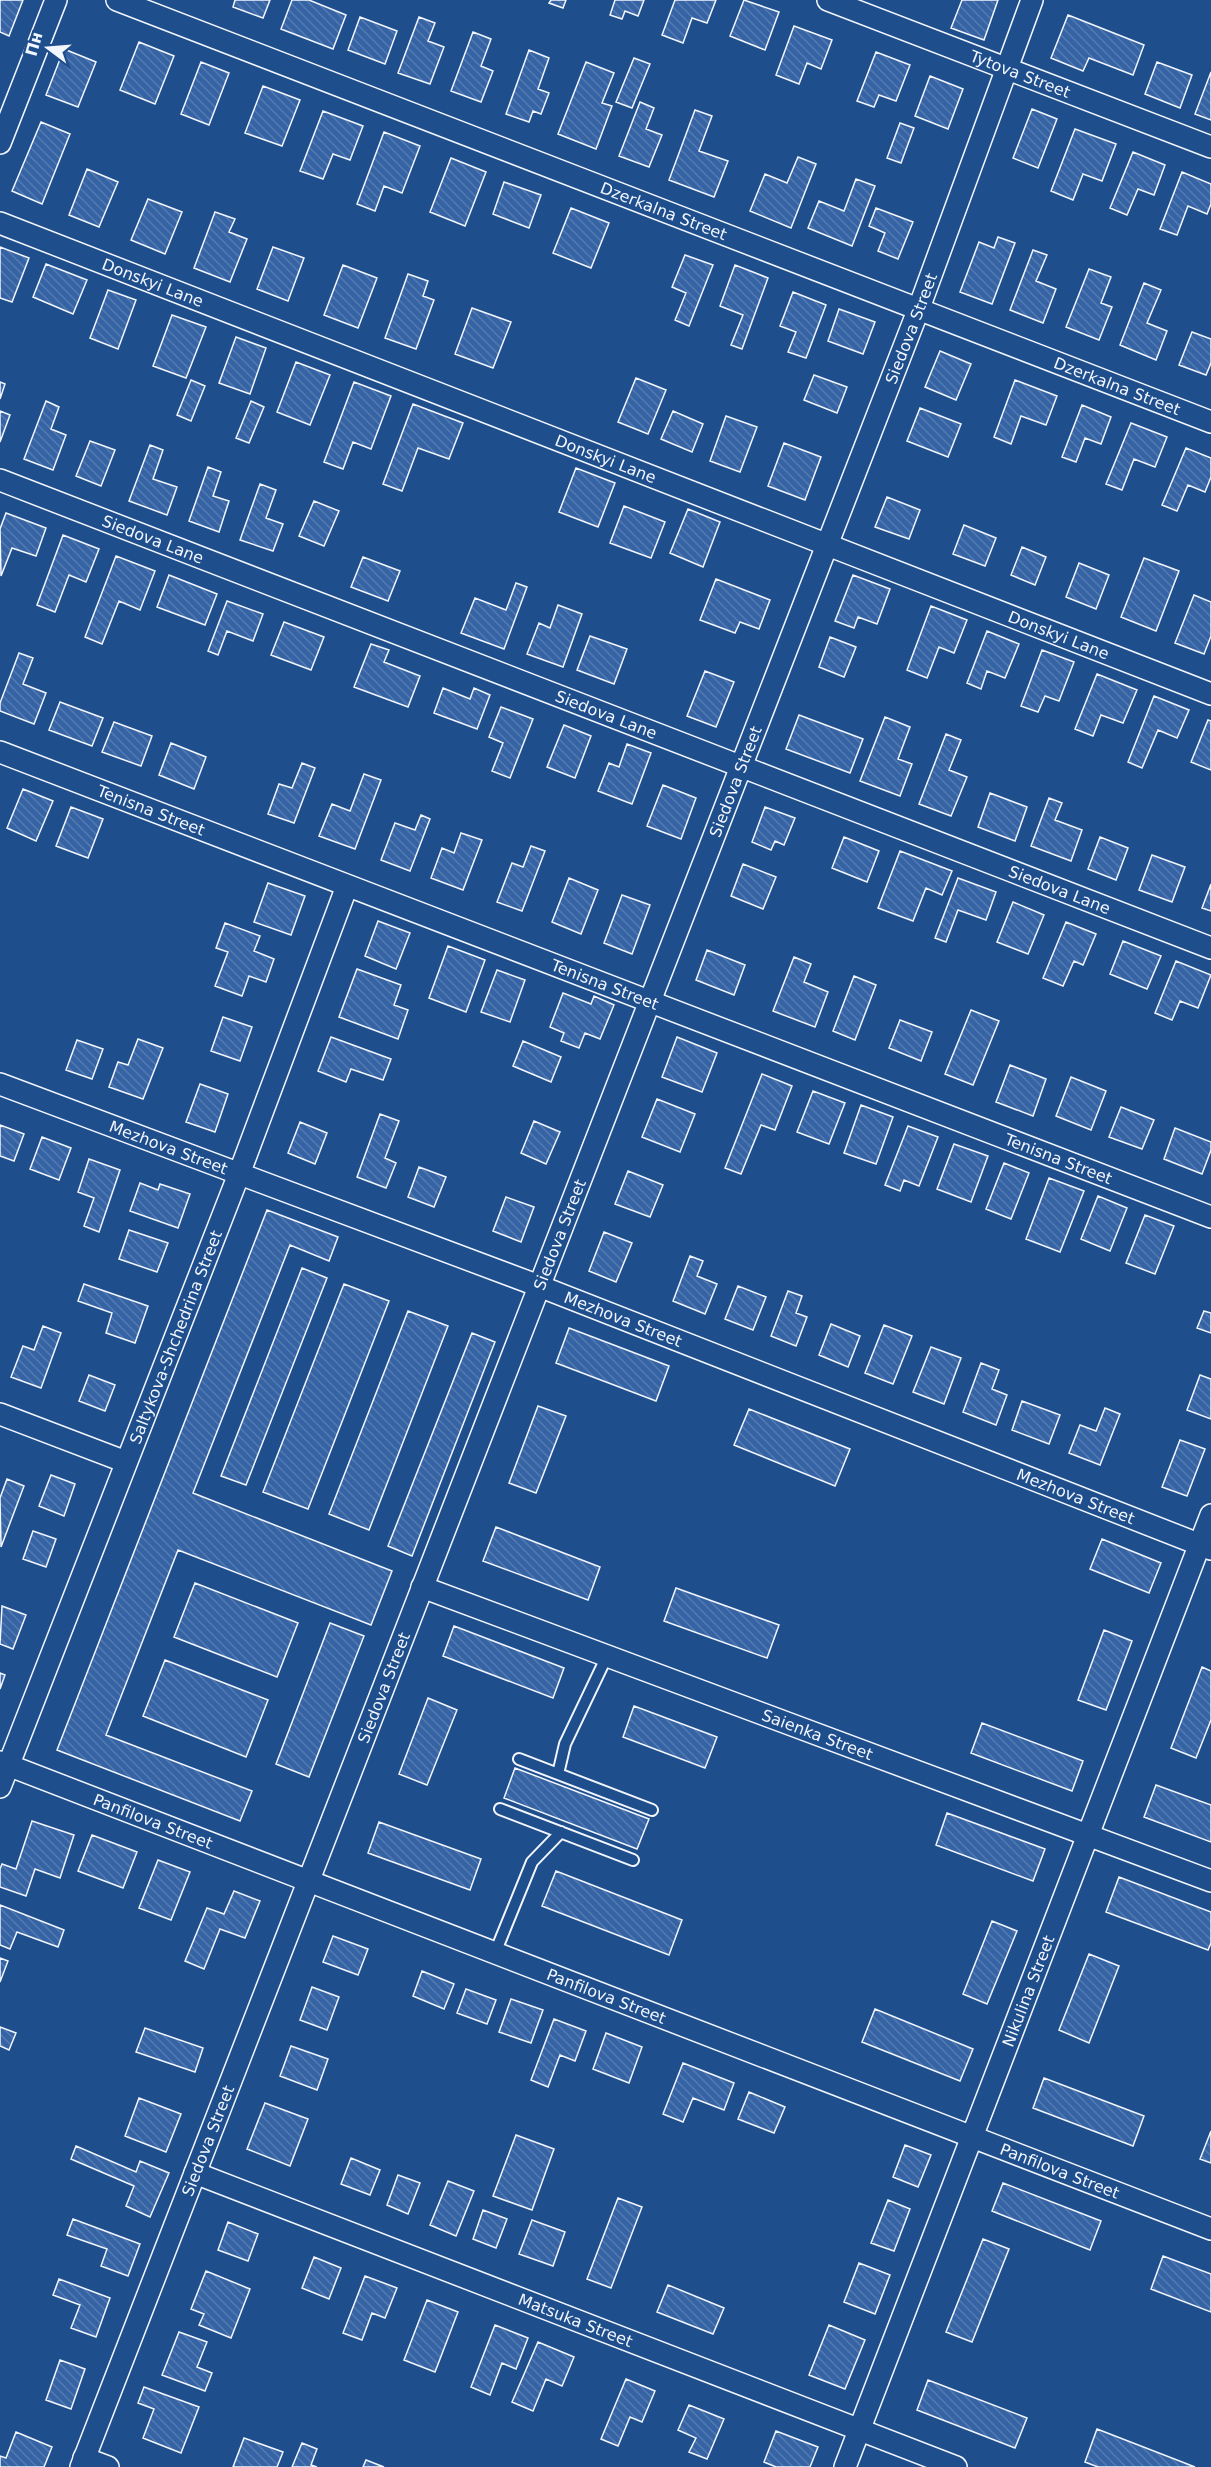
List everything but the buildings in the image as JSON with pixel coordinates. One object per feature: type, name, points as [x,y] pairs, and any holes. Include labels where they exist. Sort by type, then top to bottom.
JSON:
[{"type":"street","points":[[0,143],[56,0]]},
{"type":"street","name":"Dzerkalna Street","points":[[117,0],[1211,422]]},
{"type":"street","name":"Tytova Street","points":[[828,0],[1211,147]]},
{"type":"street","name":"Siedova Street","points":[[83,2462],[919,308],[1032,0]]},
{"type":"street","name":"Donskyi Lane","points":[[0,223],[1211,694]]},
{"type":"street","name":"Siedova Lane","points":[[0,480],[1211,948]]},
{"type":"street","name":"Tenisna Street","points":[[0,752],[1211,1217]]},
{"type":"street","name":"Saltykova-Shchedrina Street","points":[[0,1786],[4,1763],[239,1174],[347,886]]},
{"type":"street","name":"Mezhova Street","points":[[0,1084],[539,1286],[1205,1547]]},
{"type":"street","points":[[0,1414],[126,1462]]},
{"type":"street","name":"Nikulina Street","points":[[845,2467],[1088,1835],[1205,1547],[1211,1515]]},
{"type":"street","name":"Saienka Street","points":[[422,1587],[1211,1881]]},
{"type":"street","name":"Panfilova Street","points":[[4,1763],[1211,2229]]},
{"type":"street","name":"Matsuka Street","points":[[195,2173],[956,2467]]},
{"type":"street","points":[[83,2462],[108,2467]]},
{"type":"lane","points":[[558,1774],[565,1744],[606,1656]]},
{"type":"lane","points":[[519,1759],[652,1810]]},
{"type":"lane","points":[[500,1809],[633,1860]]},
{"type":"lane","points":[[495,1953],[532,1862],[561,1832]]}]
